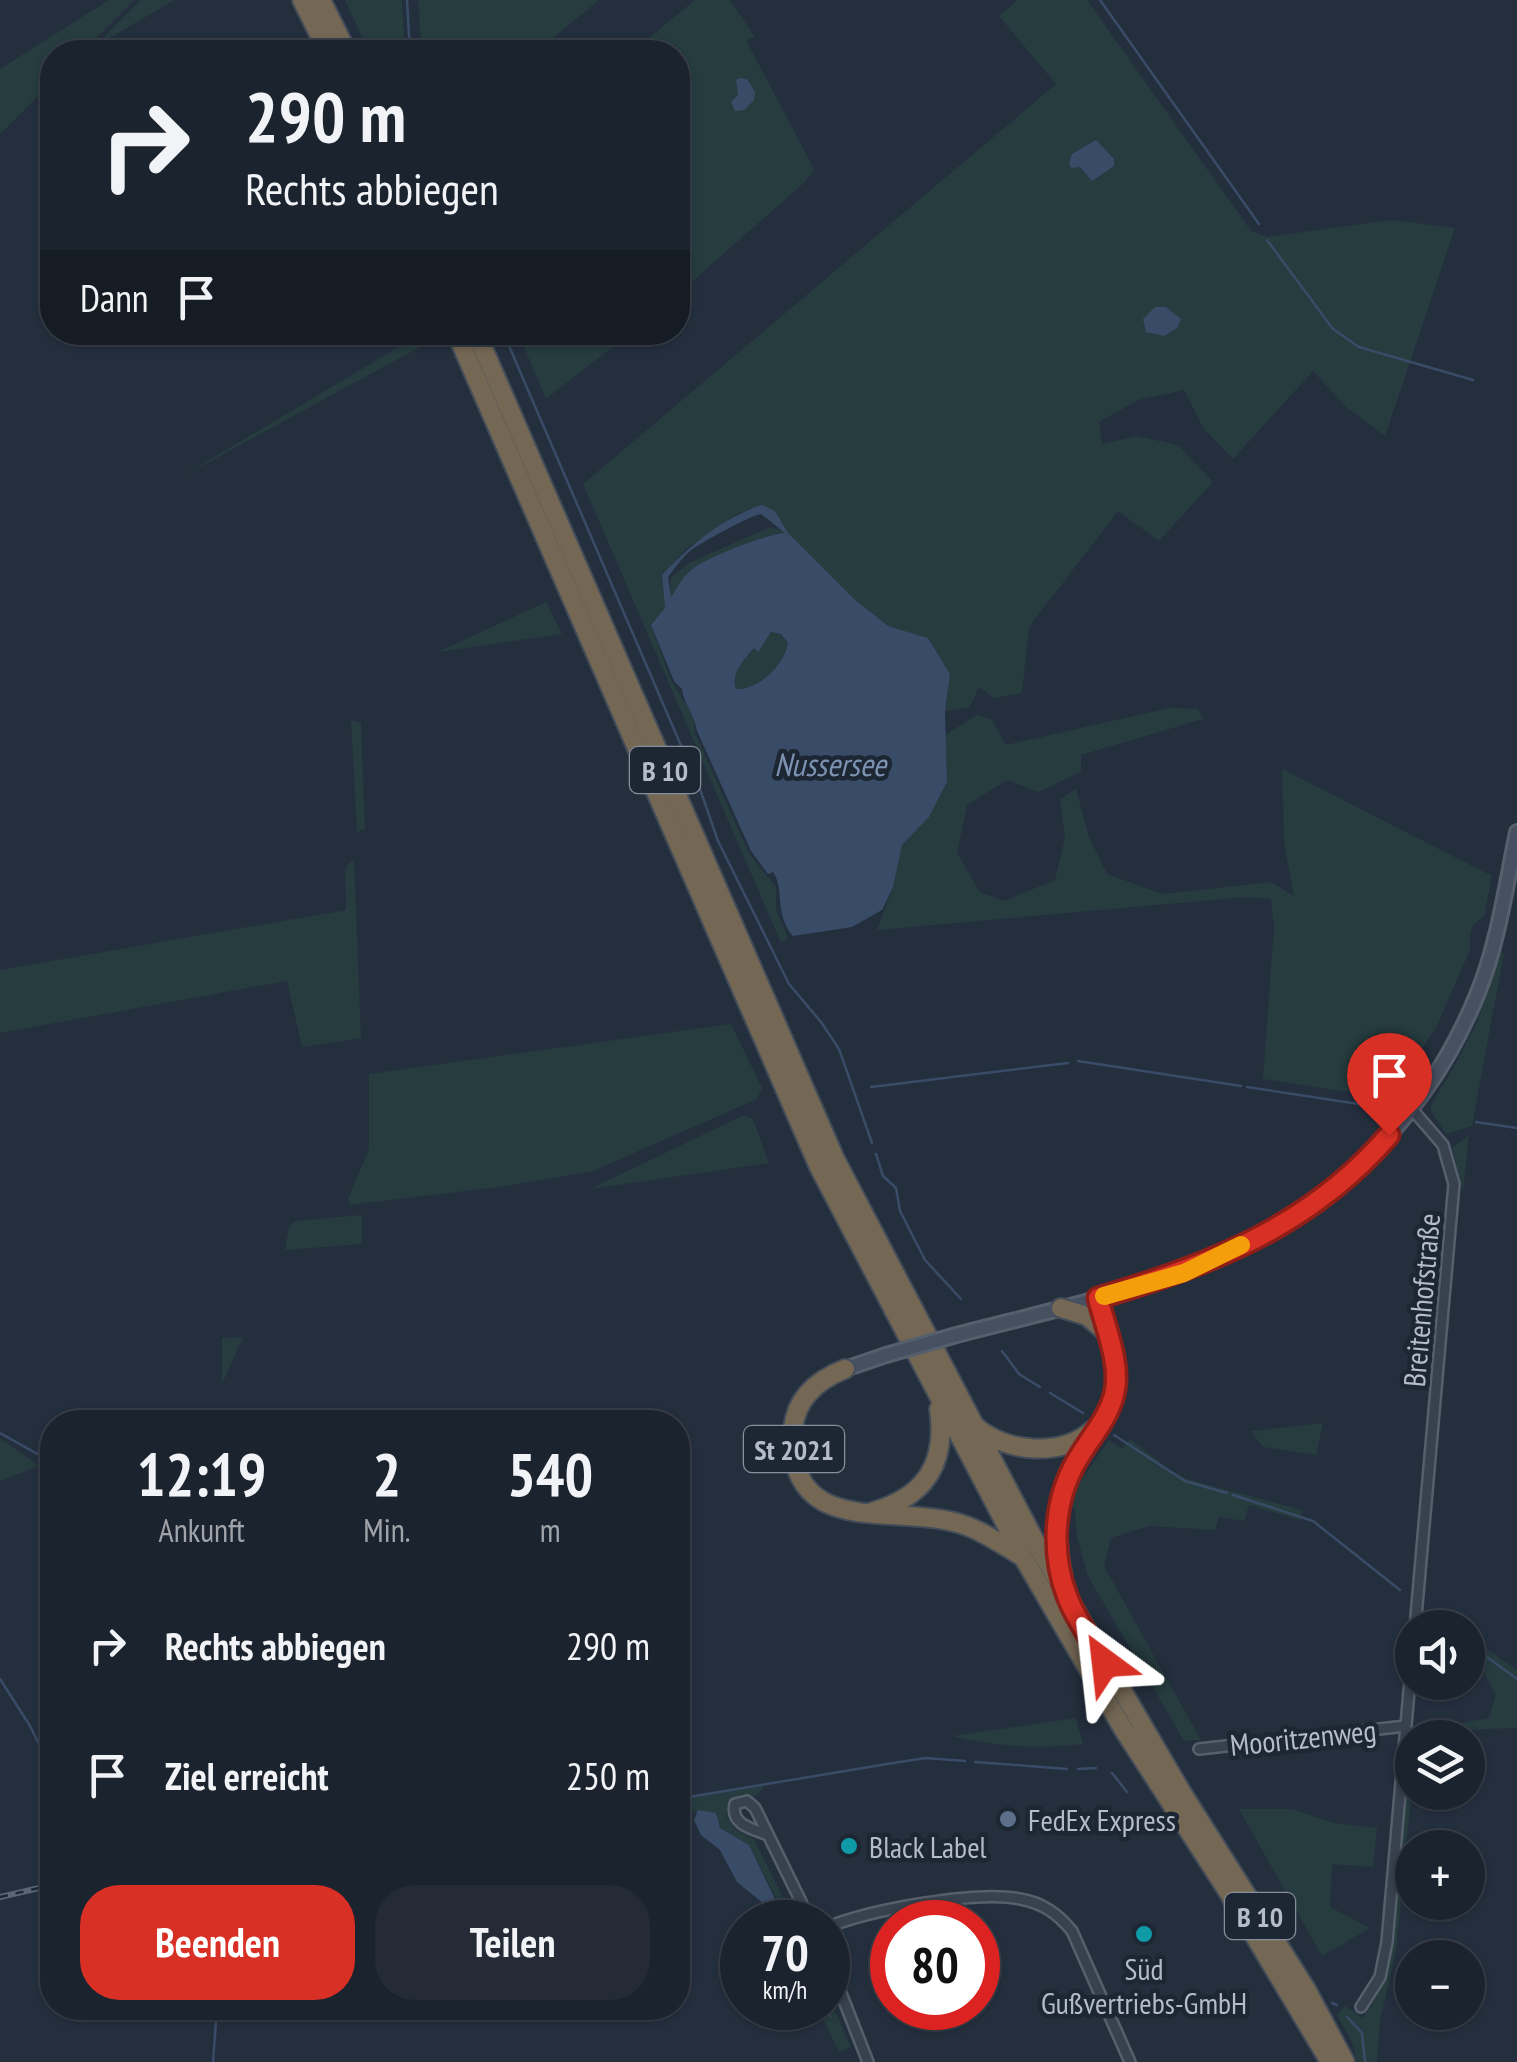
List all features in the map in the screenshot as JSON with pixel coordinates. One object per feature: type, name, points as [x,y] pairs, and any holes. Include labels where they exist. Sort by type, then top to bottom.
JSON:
[{"type":"highway","points":[[302,0],[322,40]]},
{"type":"highway","points":[[320,0],[341,40]]},
{"type":"highway","name":"B 10","points":[[462,345],[819,1167],[1023,1556],[1122,1726],[1230,1894],[1330,2062]]},
{"type":"highway","name":"B 10","points":[[482,345],[835,1159],[970,1422],[1067,1597],[1182,1793],[1306,1989],[1345,2062]]},
{"type":"highway","points":[[1067,1597],[1056,1524],[1063,1490],[1075,1463],[1102,1422],[1114,1394],[1116,1375],[1098,1298]]},
{"type":"highway","points":[[1061,1308],[1087,1316],[1107,1334]]},
{"type":"highway","name":"St 2021","points":[[845,1369],[811,1388],[801,1404],[794,1418],[795,1456],[802,1477],[814,1494],[832,1508],[862,1515]]},
{"type":"highway","points":[[862,1515],[908,1498],[929,1478],[943,1436],[930,1382]]},
{"type":"highway","points":[[970,1422],[1004,1443],[1028,1449],[1062,1446],[1088,1435],[1102,1422]]},
{"type":"highway","points":[[862,1515],[958,1523],[1023,1556]]},
{"type":"main road","name":"St 2021","points":[[845,1369],[1184,1273],[1252,1240],[1324,1198],[1374,1152],[1439,1070],[1478,994],[1489,962],[1517,832]]},
{"type":"street","name":"Breitenhofstraße","points":[[1411,1108],[1443,1145],[1454,1184],[1417,1610]]},
{"type":"street","name":"Mooritzenweg","points":[[1199,1749],[1395,1727]]},
{"type":"street","points":[[1361,2007],[1374,1991],[1384,1960],[1398,1810]]},
{"type":"street","points":[[768,1835],[800,1900]]},
{"type":"street","points":[[850,1920],[872,1912],[989,1897],[1024,1899],[1044,1906],[1072,1931],[1130,2062]]},
{"type":"street","points":[[850,2016],[868,2062]]},
{"type":"green space","points":[[109,0],[134,0],[94,40],[46,40]]},
{"type":"green space","points":[[141,0],[174,0],[106,40],[101,40]]},
{"type":"green space","points":[[345,0],[402,0],[404,40],[363,40]]},
{"type":"green space","points":[[418,0],[599,0],[551,40],[421,40]]},
{"type":"green space","points":[[695,0],[730,0],[755,37],[746,40],[814,169],[806,181],[690,283],[690,40],[647,40]]},
{"type":"green space","points":[[1018,0],[1087,0],[1251,231],[1267,237],[1392,220],[1455,228],[1385,436],[1347,408],[1313,371],[1233,459],[1204,429],[1184,390],[1138,400],[1099,422],[1102,444],[1137,436],[1178,445],[1213,482],[1159,541],[1118,511],[1029,627],[1022,693],[994,698],[979,687],[970,707],[945,711],[950,674],[928,638],[888,626],[853,598],[733,551],[692,569],[671,599],[670,579],[689,563],[770,527],[787,532],[775,511],[740,512],[687,548],[662,575],[665,608],[651,626],[749,853],[776,887],[776,909],[788,938],[781,943],[583,484],[1056,84],[999,16]]},
{"type":"green space","points":[[40,44],[40,94],[0,134],[0,69]]},
{"type":"green space","points":[[402,345],[424,345],[179,478]]},
{"type":"green space","points":[[523,345],[615,345],[546,399]]},
{"type":"green space","points":[[546,602],[562,634],[438,652]]},
{"type":"green space","points":[[771,632],[780,634],[788,643],[781,660],[762,681],[736,689],[739,667]]},
{"type":"green space","points":[[1169,708],[1198,709],[1203,719],[1081,755],[1081,772],[1038,792],[1007,780],[967,805],[957,853],[980,892],[1004,901],[1055,880],[1065,838],[1060,799],[1076,789],[1089,837],[1107,874],[1163,894],[1271,882],[1294,896],[1284,842],[1282,769],[1492,876],[1484,916],[1473,925],[1470,950],[1436,1028],[1388,1098],[1263,1079],[1274,927],[1271,899],[1247,897],[877,930],[893,887],[902,845],[929,817],[947,782],[945,735],[977,715],[992,720],[1006,745]]},
{"type":"green space","points":[[351,720],[361,723],[365,829],[357,832]]},
{"type":"green space","points":[[354,859],[361,1038],[302,1047],[287,981],[0,1033],[0,970],[346,910],[345,868]]},
{"type":"green space","points":[[1500,953],[1504,953],[1472,1126],[1446,1134],[1431,1111],[1431,1104],[1476,1024]]},
{"type":"green space","points":[[731,1024],[762,1088],[757,1099],[593,1171],[349,1205],[348,1198],[369,1150],[369,1074]]},
{"type":"green space","points":[[744,1115],[753,1119],[769,1163],[590,1189]]},
{"type":"green space","points":[[1469,1135],[1463,1192],[1452,1148]]},
{"type":"green space","points":[[362,1215],[362,1244],[285,1250],[289,1227],[295,1221]]},
{"type":"green space","points":[[243,1337],[222,1384],[222,1338]]},
{"type":"green space","points":[[1323,1423],[1316,1455],[1263,1447],[1251,1431]]},
{"type":"green space","points":[[0,1438],[39,1466],[0,1481]]},
{"type":"green space","points":[[1130,1439],[1187,1479],[1302,1510],[1300,1520],[1249,1505],[1244,1521],[1219,1517],[1215,1530],[1149,1526],[1111,1538],[1104,1566],[1201,1740],[1184,1741],[1088,1576],[1077,1537],[1075,1508],[1069,1506],[1075,1489],[1109,1440],[1122,1449]]},
{"type":"green space","points":[[1485,1648],[1517,1670],[1517,1728],[1485,1729],[1485,1720],[1478,1720],[1489,1718],[1496,1695],[1485,1675]]},
{"type":"green space","points":[[1076,1718],[1083,1744],[1018,1746],[953,1736]]},
{"type":"green space","points":[[762,1784],[763,1789],[755,1796],[742,1794],[730,1800],[726,1816],[736,1830],[754,1839],[784,1900],[777,1900],[749,1845],[720,1828],[716,1813],[690,1812],[690,1796]]},
{"type":"green space","points":[[1239,1809],[1292,1809],[1333,1823],[1377,1828],[1373,1867],[1332,1864],[1330,1907],[1370,1928],[1322,1956]]},
{"type":"green space","points":[[1404,1810],[1410,1810],[1408,1830],[1402,1830]]},
{"type":"green space","points":[[1395,1906],[1395,1920],[1399,1920],[1397,1940],[1380,2021],[1377,2062],[1357,2062],[1352,2042],[1337,2015],[1345,2006],[1363,2018],[1377,1994],[1391,1951]]},
{"type":"green space","points":[[828,2030],[843,2030],[851,2047],[839,2052]]},
{"type":"water","points":[[747,79],[755,92],[754,100],[744,110],[735,111],[731,102],[738,95],[736,80]]},
{"type":"water","points":[[1096,140],[1114,159],[1114,166],[1092,181],[1080,167],[1071,168],[1069,163],[1072,154]]},
{"type":"water","points":[[1155,307],[1166,307],[1181,319],[1177,328],[1164,336],[1146,332],[1143,319]]},
{"type":"water","name":"Nussersee","points":[[762,505],[775,511],[788,533],[853,598],[888,626],[928,638],[950,674],[945,711],[947,782],[929,817],[902,845],[893,887],[882,910],[852,927],[793,936],[781,911],[777,879],[773,872],[768,874],[751,851],[651,625],[665,608],[662,575],[708,534],[733,517]],"holes":[[[761,514],[785,533],[707,560],[686,575],[671,597],[668,577],[689,552]],[[771,632],[781,634],[788,643],[781,660],[762,681],[736,689],[739,667],[754,648],[758,652]]]},
{"type":"water","points":[[698,1810],[716,1813],[720,1828],[749,1845],[775,1900],[759,1900],[737,1882],[720,1850],[701,1835],[694,1820]]},
{"type":"waterway","points":[[407,0],[409,40]]},
{"type":"waterway","points":[[1100,0],[1259,224]]},
{"type":"waterway","points":[[1267,240],[1333,329],[1359,347],[1473,380]]},
{"type":"waterway","points":[[509,345],[701,792],[718,841],[789,984],[839,1049],[872,1143]]},
{"type":"waterway","points":[[1078,1061],[1241,1086]]},
{"type":"waterway","points":[[871,1087],[1068,1063]]},
{"type":"waterway","points":[[1247,1087],[1365,1105]]},
{"type":"waterway","points":[[1476,1122],[1517,1128]]},
{"type":"waterway","points":[[876,1154],[883,1176],[896,1188],[900,1211],[925,1260],[961,1299]]},
{"type":"waterway","points":[[1002,1351],[1019,1374],[1040,1387]]},
{"type":"waterway","points":[[1050,1393],[1083,1413]]},
{"type":"waterway","points":[[0,1433],[40,1455]]},
{"type":"waterway","points":[[1114,1435],[1185,1481],[1227,1493]]},
{"type":"waterway","points":[[1233,1495],[1313,1521],[1400,1590]]},
{"type":"waterway","points":[[1485,1655],[1517,1679]]},
{"type":"waterway","points":[[0,1679],[40,1746]]},
{"type":"waterway","points":[[690,1797],[926,1758],[965,1761]]},
{"type":"waterway","points":[[975,1762],[1067,1769]]},
{"type":"waterway","points":[[1078,1769],[1096,1768]]},
{"type":"waterway","points":[[1112,1773],[1127,1792]]},
{"type":"waterway","points":[[1332,2003],[1337,2005]]},
{"type":"waterway","points":[[1347,2017],[1362,2033],[1365,2062]]},
{"type":"waterway","points":[[213,2062],[216,2020]]},
{"type":"railway","points":[[0,1897],[40,1888]]},
{"type":"slow traffic","points":[[1104,1296],[1184,1273],[1241,1245]]},
{"type":"place","name":"FedEx Express","points":[[1008,1819]]},
{"type":"place","name":"Black Label","points":[[849,1846]]},
{"type":"place","name":"Süd Gußvertriebs-GmbH","points":[[1144,1934]]},
{"type":"route","points":[[1105,1663],[1067,1597],[1056,1524],[1063,1490],[1075,1463],[1102,1422],[1114,1394],[1116,1375],[1098,1298],[1184,1273],[1252,1240],[1324,1198],[1356,1172],[1389,1135]]}]
